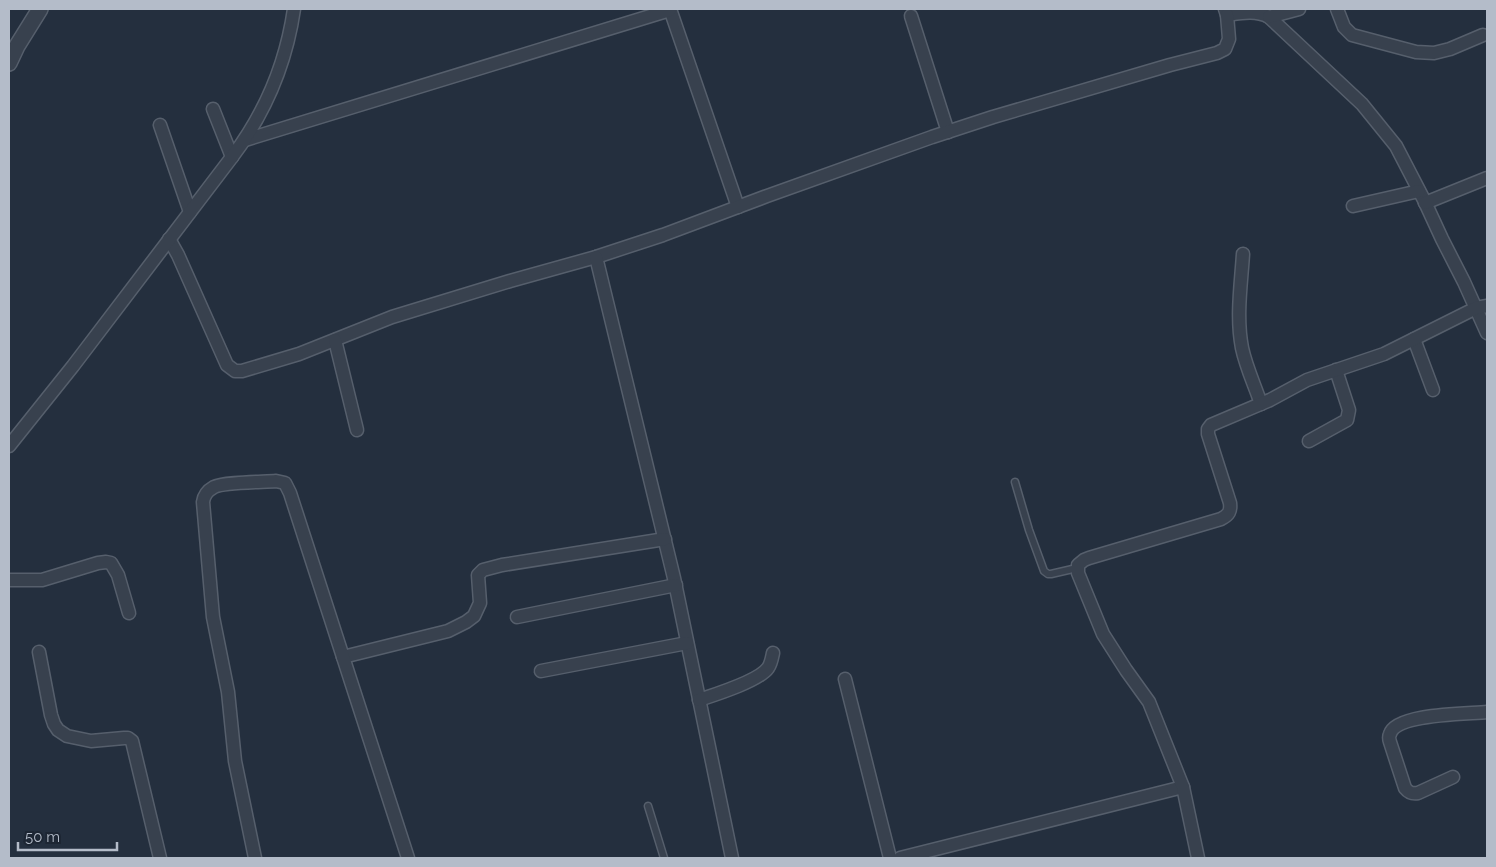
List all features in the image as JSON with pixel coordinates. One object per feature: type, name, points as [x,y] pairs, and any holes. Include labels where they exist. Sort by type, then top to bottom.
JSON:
[{"type":"street","points":[[9,63],[17,46],[40,9]]},
{"type":"street","points":[[9,446],[73,366],[245,140],[274,87],[294,9]]},
{"type":"street","points":[[245,140],[670,9],[738,207]]},
{"type":"street","points":[[1269,17],[1299,9]]},
{"type":"street","points":[[1337,9],[1344,28],[1352,35],[1416,52],[1434,53],[1450,49],[1483,35]]},
{"type":"street","points":[[169,239],[227,365],[235,371],[250,369],[299,354],[392,318],[663,235],[948,132],[1069,94],[1217,53],[1225,49],[1228,44],[1226,12],[1262,13],[1269,17],[1362,104],[1396,146],[1464,282],[1482,307],[1487,333]]},
{"type":"street","points":[[912,16],[948,132]]},
{"type":"street","points":[[213,109],[232,157]]},
{"type":"street","points":[[160,125],[190,212]]},
{"type":"street","points":[[1425,202],[1487,178]]},
{"type":"street","points":[[1353,206],[1419,191]]},
{"type":"street","points":[[1243,254],[1239,309],[1240,328],[1243,349],[1261,404]]},
{"type":"street","points":[[596,257],[676,585],[732,858]]},
{"type":"street","points":[[1198,858],[1183,787],[1149,702],[1103,634],[1077,568],[1080,562],[1226,517],[1231,509],[1230,503],[1208,434],[1208,429],[1217,422],[1261,404],[1306,380],[1384,354],[1482,307]]},
{"type":"street","points":[[1414,339],[1433,390]]},
{"type":"street","points":[[336,340],[357,430]]},
{"type":"street","points":[[1309,441],[1347,420],[1349,410],[1336,370]]},
{"type":"street","points":[[256,858],[235,761],[228,692],[213,617],[203,502],[204,496],[208,491],[219,485],[276,481],[285,483],[290,493],[408,858]]},
{"type":"street","points":[[344,657],[448,631],[466,622],[474,616],[480,603],[478,575],[483,570],[512,563],[665,539]]},
{"type":"street","points":[[9,580],[42,580],[106,562],[111,563],[118,575],[129,613]]},
{"type":"street","points":[[517,617],[676,585]]},
{"type":"street","points":[[541,671],[687,643]]},
{"type":"street","points":[[39,652],[51,715],[58,730],[67,736],[91,741],[128,738],[132,741],[160,858]]},
{"type":"street","points":[[699,700],[742,684],[764,673],[768,668],[773,653]]},
{"type":"street","points":[[845,679],[890,858]]},
{"type":"street","points":[[1453,777],[1412,794],[1405,788],[1389,735],[1398,726],[1424,717],[1487,712]]},
{"type":"street","points":[[900,858],[1183,787]]},
{"type":"lane","points":[[1015,482],[1029,530],[1044,571],[1051,574],[1077,568]]},
{"type":"lane","points":[[648,806],[664,858]]}]
